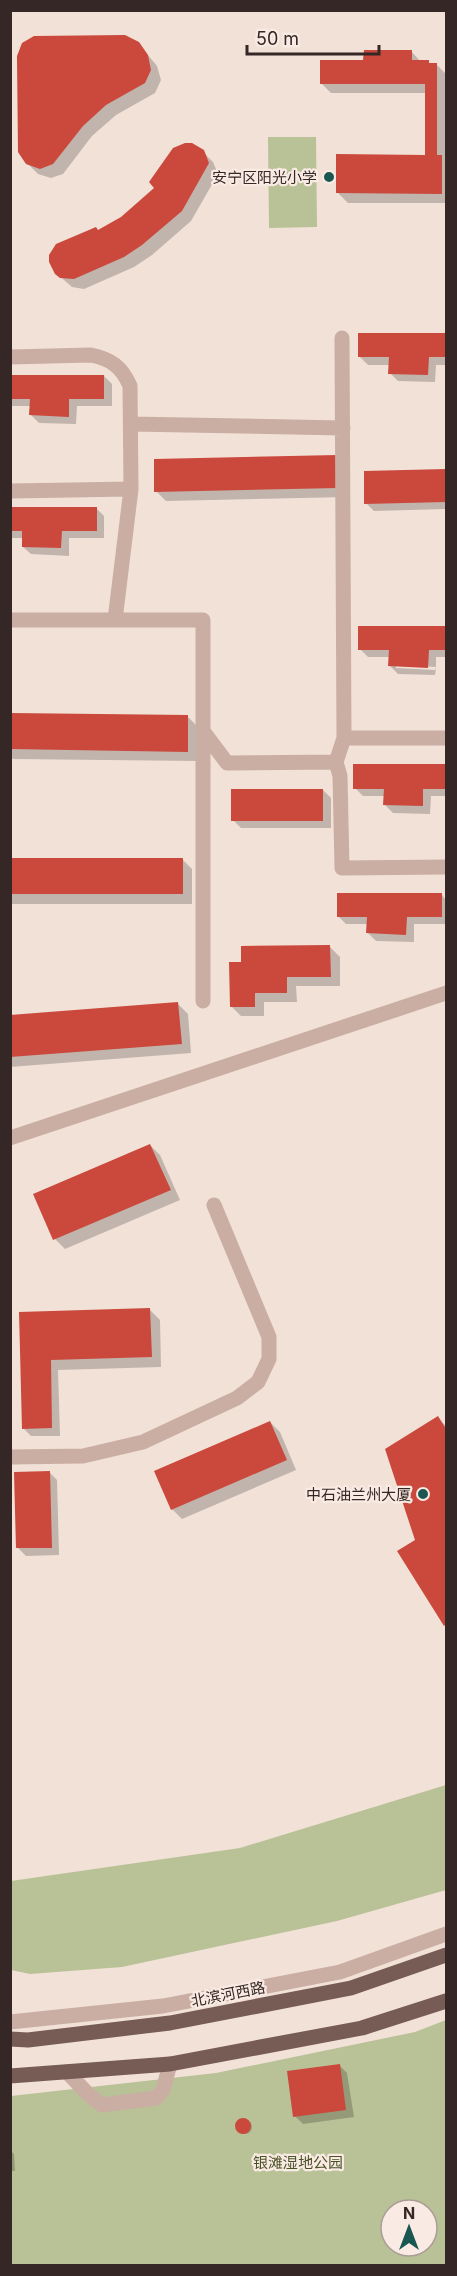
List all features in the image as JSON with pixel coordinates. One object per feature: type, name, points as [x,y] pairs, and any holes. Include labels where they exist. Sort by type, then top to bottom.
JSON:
[{"type":"main road","name":"北滨河西路","points":[[10,2039],[28,2040],[170,2024],[351,1988],[447,1955]]},
{"type":"main road","points":[[10,2076],[170,2064],[362,2028],[447,2001]]},
{"type":"street","points":[[342,338],[344,738],[336,762],[340,776],[342,868],[447,867]]},
{"type":"street","points":[[10,357],[91,355],[105,358],[116,364],[125,374],[130,386],[131,489],[115,620]]},
{"type":"street","points":[[131,424],[343,428]]},
{"type":"street","points":[[10,491],[131,489]]},
{"type":"street","points":[[10,620],[203,620],[203,1001]]},
{"type":"street","points":[[203,731],[227,763],[336,762]]},
{"type":"street","points":[[344,738],[447,738]]},
{"type":"street","points":[[10,1138],[447,993]]},
{"type":"street","points":[[10,1457],[83,1456],[143,1442],[237,1398],[258,1382],[269,1359],[269,1337],[214,1205]]},
{"type":"street","points":[[10,2022],[163,2006],[340,1972],[447,1934]]},
{"type":"street","points":[[67,2072],[102,2105],[156,2097],[164,2090],[170,2064]]},
{"type":"green space","points":[[268,137],[316,137],[317,227],[269,228]]},
{"type":"green space","points":[[446,1785],[446,1890],[337,1921],[122,1967],[30,1974],[11,1970],[11,1881],[240,1848]]},
{"type":"green space","name":"银滩湿地公园","points":[[446,2020],[446,2265],[11,2266],[11,2096],[216,2073],[415,2032]]},
{"type":"building","points":[[125,35],[139,42],[148,55],[151,70],[145,83],[106,105],[83,126],[53,164],[40,169],[26,164],[18,152],[17,56],[22,43],[34,36]]},
{"type":"building","points":[[364,50],[412,50],[412,60],[429,60],[429,63],[437,63],[437,155],[442,155],[442,194],[336,193],[336,154],[425,155],[425,84],[320,84],[320,60],[363,60]]},
{"type":"building","points":[[192,143],[204,150],[209,163],[182,211],[124,257],[74,279],[60,278],[55,274],[49,262],[49,255],[56,244],[96,227],[98,230],[121,217],[154,188],[149,182],[173,148]]},
{"type":"building","points":[[358,333],[446,333],[446,357],[429,357],[428,375],[388,374],[389,357],[358,357]]},
{"type":"building","points":[[10,375],[104,375],[104,399],[69,399],[69,417],[29,415],[30,399],[10,399]]},
{"type":"building","points":[[337,455],[337,488],[154,492],[154,459]]},
{"type":"building","points":[[446,469],[446,502],[364,504],[364,471]]},
{"type":"building","points":[[10,507],[97,507],[97,531],[62,531],[61,548],[22,547],[22,531],[10,531]]},
{"type":"building","points":[[358,626],[446,626],[446,650],[429,650],[428,668],[388,666],[389,650],[358,650]]},
{"type":"building","points":[[10,713],[188,715],[188,752],[10,749]]},
{"type":"building","points":[[353,764],[446,764],[446,789],[423,789],[423,806],[383,805],[384,789],[353,789]]},
{"type":"building","points":[[231,789],[323,789],[323,821],[231,821]]},
{"type":"building","points":[[10,858],[183,858],[183,894],[10,894]]},
{"type":"building","points":[[337,893],[442,893],[442,917],[407,917],[406,935],[366,933],[367,917],[337,917]]},
{"type":"building","points":[[330,945],[331,977],[287,977],[287,993],[255,993],[255,1007],[230,1007],[229,962],[241,962],[241,946]]},
{"type":"building","points":[[178,1002],[182,1044],[10,1057],[10,1015]]},
{"type":"building","points":[[150,1144],[171,1190],[53,1240],[33,1194]]},
{"type":"building","points":[[150,1308],[152,1357],[51,1360],[52,1428],[22,1429],[19,1312]]},
{"type":"building","name":"中石油兰州大厦","points":[[438,1416],[446,1429],[446,1624],[444,1626],[397,1551],[415,1540],[385,1449]]},
{"type":"building","points":[[270,1421],[287,1460],[171,1510],[154,1471]]},
{"type":"building","points":[[50,1471],[52,1548],[16,1548],[14,1472]]},
{"type":"building","points":[[340,2064],[346,2110],[293,2117],[287,2071]]},
{"type":"building","points":[[243,2118],[251,2126],[243,2134],[235,2126]]},
{"type":"place","name":"安宁区阳光小学","points":[[329,177]]},
{"type":"place","name":"中石油兰州大厦","points":[[423,1494]]}]
